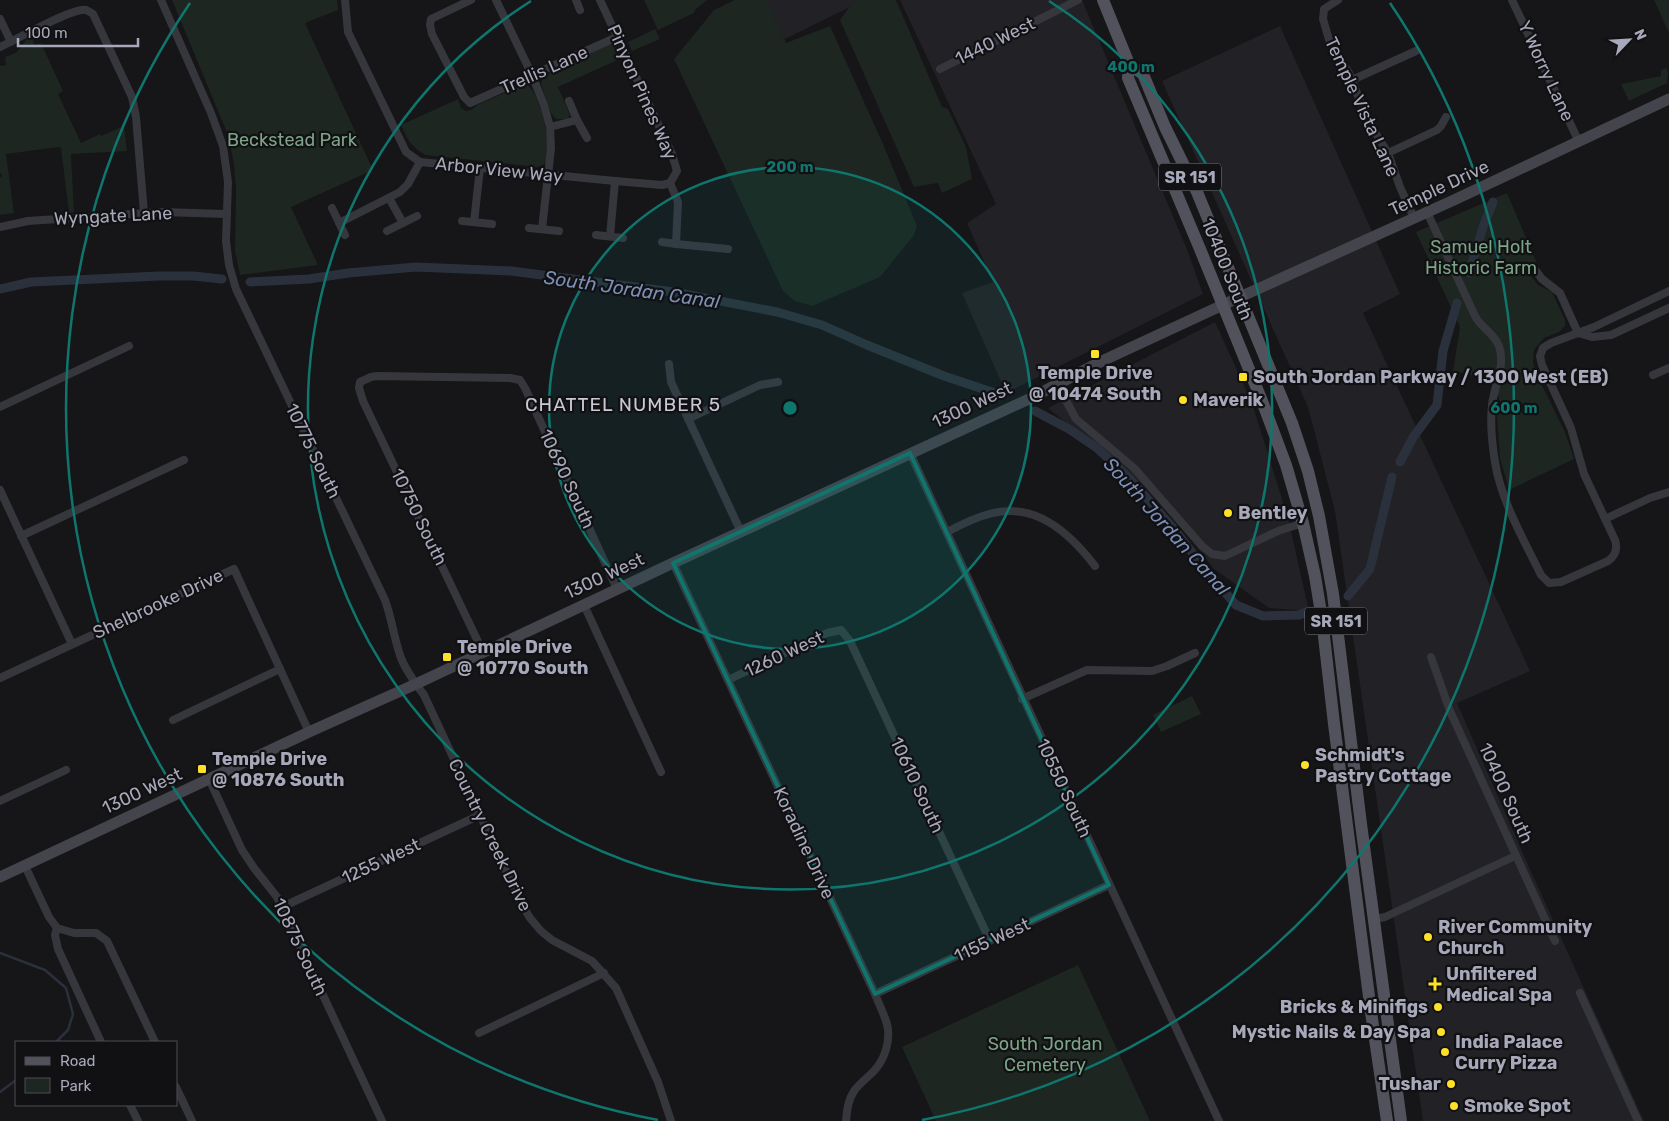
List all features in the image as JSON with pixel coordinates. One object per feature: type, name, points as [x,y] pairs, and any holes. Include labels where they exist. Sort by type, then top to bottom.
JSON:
[{"type":"main road","name":"SR 151","points":[[1103,0],[1129,64]]},
{"type":"main road","name":"10400 South","points":[[1129,64],[1143,74],[1165,127],[1203,205],[1292,423],[1308,471],[1326,554],[1336,615],[1374,920]]},
{"type":"main road","name":"10400 South","points":[[1129,64],[1128,78],[1223,305],[1286,466],[1304,523]]},
{"type":"main road","name":"SR 151","points":[[1304,523],[1322,619],[1371,1012],[1387,1121]]},
{"type":"main road","name":"SR 151","points":[[1374,920],[1401,1121]]},
{"type":"main road","points":[[1371,1012],[1386,1010]]},
{"type":"street","name":"10775 South","points":[[161,0],[218,129],[228,182],[227,253],[236,289],[385,600],[401,657],[407,671],[416,684]]},
{"type":"street","name":"Arbor View Way","points":[[345,0],[348,32],[356,50],[406,152],[420,162],[662,185],[670,183]]},
{"type":"street","name":"Trellis Lane","points":[[471,0],[431,19],[430,25],[432,34],[464,97],[470,103],[617,37]]},
{"type":"street","points":[[496,0],[532,75],[544,105],[550,127],[551,148],[542,229]]},
{"type":"street","name":"Pinyon Pines Way","points":[[600,0],[672,154],[677,171],[670,183]]},
{"type":"street","name":"1440 West","points":[[940,69],[1078,0]]},
{"type":"street","name":"Temple Vista Lane","points":[[1338,0],[1324,10],[1323,19],[1330,43],[1352,80],[1368,121],[1388,154],[1414,218]]},
{"type":"street","name":"Y Worry Lane","points":[[1512,0],[1578,142]]},
{"type":"street","points":[[578,1],[580,10]]},
{"type":"street","points":[[0,47],[76,11],[86,10],[93,14],[132,97],[136,117],[144,213]]},
{"type":"street","points":[[0,19],[11,42]]},
{"type":"street","points":[[1352,80],[1416,51]]},
{"type":"street","name":"Temple Drive","points":[[1223,305],[1669,100]]},
{"type":"street","points":[[569,101],[587,138]]},
{"type":"street","points":[[1388,154],[1437,130],[1446,117]]},
{"type":"street","points":[[550,127],[577,120]]},
{"type":"street","points":[[339,223],[400,192],[408,184],[420,162]]},
{"type":"street","points":[[474,222],[480,168]]},
{"type":"street","points":[[610,236],[616,181]]},
{"type":"street","points":[[670,183],[678,202],[676,244]]},
{"type":"street","points":[[389,198],[403,223]]},
{"type":"street","points":[[332,208],[345,235]]},
{"type":"street","points":[[1428,212],[1475,316],[1479,323],[1493,336],[1500,351],[1500,369],[1494,391],[1492,417],[1495,464],[1501,488],[1541,575],[1546,581],[1557,584],[1608,561],[1616,552],[1615,540],[1582,468],[1571,428],[1540,360],[1541,352],[1547,345],[1562,337],[1578,333],[1669,292]]},
{"type":"street","name":"Wyngate Lane","points":[[0,227],[28,222],[144,213],[227,214]]},
{"type":"street","points":[[387,231],[417,216]]},
{"type":"street","points":[[462,221],[492,224]]},
{"type":"street","points":[[529,228],[559,231]]},
{"type":"street","points":[[596,235],[623,238]]},
{"type":"street","points":[[662,242],[728,249]]},
{"type":"street","points":[[1536,271],[1542,279],[1560,293],[1578,333],[1592,337],[1611,334],[1669,308]]},
{"type":"street","name":"1300 West","points":[[0,877],[1223,305]]},
{"type":"street","points":[[0,407],[129,346]]},
{"type":"street","points":[[669,364],[671,382],[741,532]]},
{"type":"street","points":[[1653,375],[1669,368]]},
{"type":"street","name":"10690 South","points":[[360,382],[371,376],[510,378],[520,380],[617,589]]},
{"type":"street","name":"10750 South","points":[[360,382],[359,388],[363,400],[483,652]]},
{"type":"street","points":[[688,419],[760,385],[778,382]]},
{"type":"street","points":[[1057,384],[1076,419],[1134,468],[1202,546],[1212,554],[1225,556],[1278,531],[1304,523]]},
{"type":"street","name":"10550 South","points":[[910,453],[1022,699],[1219,1121]]},
{"type":"street","points":[[21,536],[184,460]]},
{"type":"street","points":[[0,490],[72,644]]},
{"type":"street","points":[[1605,519],[1650,498],[1669,492]]},
{"type":"street","points":[[947,532],[990,513],[1004,511],[1029,513],[1041,517],[1062,530],[1080,547],[1095,566]]},
{"type":"street","name":"Koradine Drive","points":[[673,563],[875,994],[887,1024],[887,1043],[880,1063],[854,1092],[849,1101],[846,1121]]},
{"type":"street","name":"Shelbrooke Drive","points":[[0,678],[234,569],[309,732]]},
{"type":"street","points":[[584,605],[660,772]]},
{"type":"street","name":"1260 West","points":[[728,680],[826,633],[841,630]]},
{"type":"street","name":"10610 South","points":[[841,630],[850,641],[990,940]]},
{"type":"street","points":[[1022,699],[1087,670],[1152,671],[1195,653]]},
{"type":"street","name":"10400 South","points":[[1431,657],[1446,702],[1555,941]]},
{"type":"street","points":[[173,720],[280,669]]},
{"type":"street","name":"Country Creek Drive","points":[[416,684],[424,695],[521,903],[541,931],[552,940],[592,961],[616,988],[658,1082],[671,1121]]},
{"type":"street","points":[[0,801],[66,770]]},
{"type":"street","name":"10875 South","points":[[209,779],[242,850],[254,868],[270,886],[282,907],[382,1121]]},
{"type":"street","name":"1255 West","points":[[282,907],[480,815]]},
{"type":"street","points":[[1374,920],[1385,917],[1515,856]]},
{"type":"street","points":[[25,866],[49,917],[57,928],[74,933],[96,933],[107,941],[155,1041]]},
{"type":"street","name":"1155 West","points":[[875,994],[1109,885]]},
{"type":"street","points":[[57,928],[55,935],[58,949],[101,1041]]},
{"type":"street","points":[[479,1033],[604,973]]},
{"type":"street","points":[[1580,993],[1638,1121]]},
{"type":"street","points":[[178,1091],[192,1121]]},
{"type":"street","points":[[130,1106],[138,1121]]},
{"type":"highlighted area","points":[[910,453],[1109,885],[875,994],[673,563]]},
{"type":"shaded area","points":[[764,0],[864,0],[783,40]]},
{"type":"shaded area","points":[[900,0],[1082,0],[1188,252],[1203,294],[1006,393],[962,293],[993,282],[967,223],[996,204]]},
{"type":"shaded area","points":[[1280,26],[1400,294],[1363,313],[1530,671],[1457,703],[1644,1121],[1423,1121],[1335,511],[1308,407],[1162,81]]},
{"type":"shaded area","points":[[1215,322],[1252,403],[1288,518],[1309,611],[1269,608],[1214,569],[1158,497],[1048,408]]},
{"type":"green space","name":"Beckstead Park","points":[[172,0],[337,0],[338,10],[305,23],[373,170],[291,207],[318,265],[240,275],[235,251],[236,189],[234,164],[228,135]]},
{"type":"green space","points":[[644,0],[707,0],[694,13],[658,30]]},
{"type":"green space","points":[[735,0],[766,0],[786,43],[830,26],[883,144],[917,226],[914,235],[880,277],[812,306],[795,301],[783,291],[674,59],[714,10]]},
{"type":"green space","points":[[858,0],[896,0],[942,107],[948,109],[966,147],[972,179],[942,193],[938,183],[914,187],[840,20],[853,2]]},
{"type":"green space","points":[[1654,0],[1669,0],[1669,33]]},
{"type":"green space","points":[[655,29],[660,39],[632,51],[628,42]]},
{"type":"green space","points":[[31,37],[35,45],[41,43],[63,91],[58,94],[81,143],[124,126],[127,151],[71,154],[74,212],[69,213],[61,148],[6,154],[14,213],[0,215],[0,178],[2,176],[0,172],[0,66],[6,65],[5,57],[16,53],[26,40]]},
{"type":"green space","points":[[612,44],[619,49],[624,57],[558,87],[570,115],[567,119],[556,119],[551,113],[541,84],[544,75],[606,45]]},
{"type":"green space","points":[[1666,68],[1668,72],[1667,83],[1629,101],[1621,84],[1661,76],[1661,70]]},
{"type":"green space","points":[[526,84],[531,89],[541,108],[548,143],[546,161],[538,167],[426,155],[411,143],[401,125],[458,99],[461,108],[466,111],[471,110],[479,104]]},
{"type":"green space","name":"Samuel Holt Historic Farm","points":[[1507,193],[1538,266],[1528,272],[1538,285],[1552,292],[1565,320],[1565,326],[1559,332],[1544,338],[1534,350],[1533,362],[1536,373],[1565,432],[1574,459],[1509,490],[1500,458],[1497,417],[1499,397],[1489,379],[1453,371],[1460,327],[1416,232]]},
{"type":"green space","points":[[1192,696],[1201,714],[1161,732],[1153,715]]},
{"type":"green space","name":"South Jordan Cemetery","points":[[1078,965],[1150,1121],[936,1121],[902,1047]]},
{"type":"waterway","name":"South Jordan Canal","points":[[1469,273],[1493,202]]},
{"type":"waterway","name":"South Jordan Canal","points":[[250,282],[309,279],[348,273],[416,267],[511,271],[674,292],[777,312],[822,325],[944,376],[998,394]]},
{"type":"waterway","name":"South Jordan Canal","points":[[0,289],[31,282],[159,276],[193,276],[222,279]]},
{"type":"waterway","name":"South Jordan Canal","points":[[1400,462],[1414,436],[1437,405],[1443,351],[1457,303]]},
{"type":"waterway","name":"South Jordan Canal","points":[[1035,411],[1069,429],[1097,448],[1130,479],[1236,605],[1263,616],[1299,615],[1306,612]]},
{"type":"waterway","name":"South Jordan Canal","points":[[1348,596],[1370,569],[1392,477]]},
{"type":"waterway","points":[[0,953],[45,970],[66,988],[73,1014],[68,1030],[57,1041]]},
{"type":"waterway","points":[[0,1092],[15,1081]]},
{"type":"place","name":"Temple Drive @ 10474 South","points":[[1095,354]]},
{"type":"place","name":"South Jordan Parkway / 1300 West (EB)","points":[[1243,377]]},
{"type":"place","name":"Maverik","points":[[1183,400]]},
{"type":"place","name":"Bentley","points":[[1228,513]]},
{"type":"place","name":"Temple Drive @ 10770 South","points":[[447,657]]},
{"type":"place","name":"Schmidt's Pastry Cottage","points":[[1305,765]]},
{"type":"place","name":"Temple Drive @ 10876 South","points":[[202,769]]},
{"type":"place","name":"River Community Church","points":[[1428,937]]},
{"type":"place","name":"Unfiltered Medical Spa","points":[[1435,984]]},
{"type":"place","name":"Bricks & Minifigs","points":[[1438,1007]]},
{"type":"place","name":"Mystic Nails & Day Spa","points":[[1441,1032]]},
{"type":"place","name":"India Palace Curry Pizza","points":[[1445,1052]]},
{"type":"place","name":"Tushar","points":[[1451,1084]]},
{"type":"place","name":"Smoke Spot","points":[[1454,1106]]},
{"type":"district","name":"CHATTEL NUMBER 5","points":[[623,404]]}]
